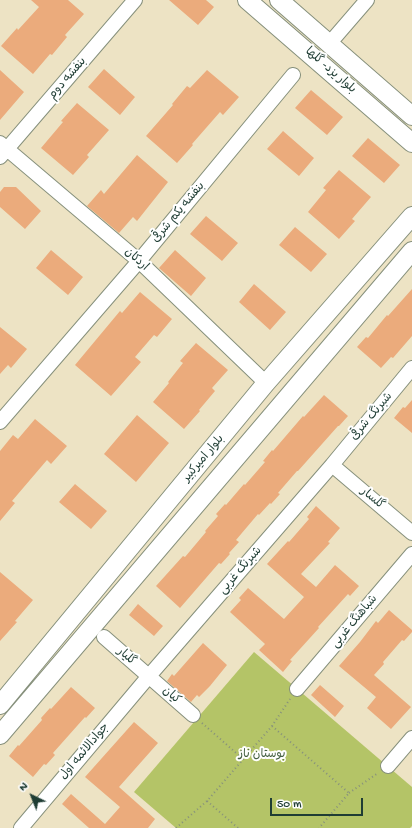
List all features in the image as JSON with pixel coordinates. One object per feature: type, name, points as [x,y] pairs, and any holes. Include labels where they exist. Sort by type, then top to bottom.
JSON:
[{"type":"main road","name":"بلوار یزد- گلها","points":[[247,0],[412,143]]},
{"type":"main road","name":"بلوار یزد- گلها","points":[[279,0],[412,116]]},
{"type":"main road","name":"بلوار امیرکبیر","points":[[0,705],[266,383],[412,216]]},
{"type":"main road","name":"بلوار امیرکبیر","points":[[0,735],[412,251]]},
{"type":"street","name":"بنفشه دوم","points":[[2,150],[135,0]]},
{"type":"street","points":[[329,44],[367,0]]},
{"type":"street","name":"بنفشه یکم شرقی","points":[[0,422],[139,261],[293,76]]},
{"type":"street","name":"اردکان","points":[[2,150],[139,261],[266,383]]},
{"type":"street","name":"شبرنگ شرقی","points":[[332,465],[412,368]]},
{"type":"street","name":"گلسار","points":[[332,465],[412,533]]},
{"type":"street","name":"شبرنگ غربی","points":[[149,676],[332,465]]},
{"type":"street","name":"شباهنگ غربی","points":[[297,689],[412,554]]},
{"type":"street","name":"گلیار","points":[[104,637],[149,676]]},
{"type":"street","name":"کیان","points":[[149,676],[193,715]]},
{"type":"street","name":"جوادالائمه اول","points":[[22,828],[149,676]]},
{"type":"street","points":[[388,766],[412,738]]},
{"type":"path","points":[[176,828],[207,801],[272,726],[297,689]]},
{"type":"path","points":[[193,715],[243,759]]},
{"type":"path","points":[[272,726],[349,792]]},
{"type":"path","points":[[319,828],[349,792],[388,766]]},
{"type":"path","points":[[207,801],[238,828]]},
{"type":"green space","name":"بوستان ناز","points":[[254,652],[412,787],[412,826],[410,828],[176,828],[134,792]]},
{"type":"building","points":[[31,0],[68,0],[84,14],[65,35],[67,37],[52,55],[50,54],[33,74],[1,46],[39,7]]},
{"type":"building","points":[[169,0],[206,0],[214,7],[198,25]]},
{"type":"building","points":[[104,69],[135,97],[120,115],[88,87]]},
{"type":"building","points":[[0,70],[24,92],[0,120]]},
{"type":"building","points":[[207,70],[239,97],[223,115],[220,112],[177,163],[146,136],[173,105],[172,104],[187,86],[190,88]]},
{"type":"building","points":[[311,90],[343,117],[327,135],[295,108]]},
{"type":"building","points":[[77,103],[109,130],[87,155],[89,157],[73,175],[41,148],[63,122],[61,121]]},
{"type":"building","points":[[283,131],[314,158],[299,176],[267,149]]},
{"type":"building","points":[[368,138],[400,165],[384,183],[352,156]]},
{"type":"building","points":[[137,155],[168,182],[137,221],[133,217],[119,233],[87,206],[101,190],[104,194]]},
{"type":"building","points":[[339,170],[371,197],[352,219],[355,221],[339,239],[308,212],[326,190],[323,188]]},
{"type":"building","points":[[4,187],[16,187],[41,211],[25,229],[0,207],[0,192]]},
{"type":"building","points":[[206,216],[238,243],[222,261],[190,234]]},
{"type":"building","points":[[295,227],[327,254],[311,272],[279,245]]},
{"type":"building","points":[[51,250],[83,277],[68,295],[36,268]]},
{"type":"building","points":[[175,250],[206,278],[191,296],[159,268]]},
{"type":"building","points":[[254,284],[286,312],[270,330],[239,302]]},
{"type":"building","points":[[412,289],[412,336],[393,358],[391,357],[381,368],[357,347],[366,337],[368,338],[387,315],[388,316]]},
{"type":"building","points":[[140,292],[172,319],[157,337],[154,335],[135,357],[141,362],[111,396],[75,365],[120,311],[122,313]]},
{"type":"building","points":[[0,327],[27,349],[11,368],[8,365],[0,374]]},
{"type":"building","points":[[196,343],[228,370],[212,388],[215,391],[184,429],[153,402],[183,363],[180,361]]},
{"type":"building","points":[[324,395],[348,416],[297,471],[278,493],[280,494],[271,504],[270,503],[259,515],[258,514],[236,540],[239,542],[229,553],[230,554],[221,564],[219,563],[180,608],[156,586],[183,556],[185,557],[218,516],[216,514],[244,484],[245,485],[265,462],[263,461],[272,450],[273,451],[303,416],[304,417]]},
{"type":"building","points":[[412,400],[412,433],[394,418],[403,407],[405,408]]},
{"type":"building","points":[[137,415],[169,443],[136,482],[104,454]]},
{"type":"building","points":[[35,419],[67,446],[51,464],[47,460],[12,501],[15,503],[0,521],[0,451],[13,435],[18,439]]},
{"type":"building","points":[[75,484],[107,511],[91,529],[59,502]]},
{"type":"building","points":[[316,506],[340,528],[328,542],[330,543],[301,574],[316,587],[335,565],[359,586],[350,596],[348,594],[318,627],[319,628],[290,660],[292,661],[283,672],[259,650],[265,644],[230,612],[241,600],[239,598],[248,588],[284,619],[304,597],[267,564],[309,519],[307,517]]},
{"type":"building","points":[[0,572],[33,600],[15,621],[17,622],[0,641]]},
{"type":"building","points":[[138,604],[163,626],[154,636],[129,615]]},
{"type":"building","points":[[389,610],[412,630],[404,641],[402,640],[383,662],[384,664],[374,675],[411,707],[391,729],[367,708],[376,697],[339,666],[376,621],[378,623]]},
{"type":"building","points":[[203,643],[227,665],[210,686],[199,697],[197,695],[191,702],[167,681],[172,674],[174,676]]},
{"type":"building","points":[[320,685],[344,706],[335,717],[311,695]]},
{"type":"building","points":[[71,687],[95,708],[53,753],[55,755],[46,765],[44,764],[33,777],[9,756],[42,720],[41,718]]},
{"type":"building","points":[[134,722],[158,743],[119,787],[155,819],[148,828],[89,828],[62,804],[71,794],[105,824],[120,807],[85,777]]}]
